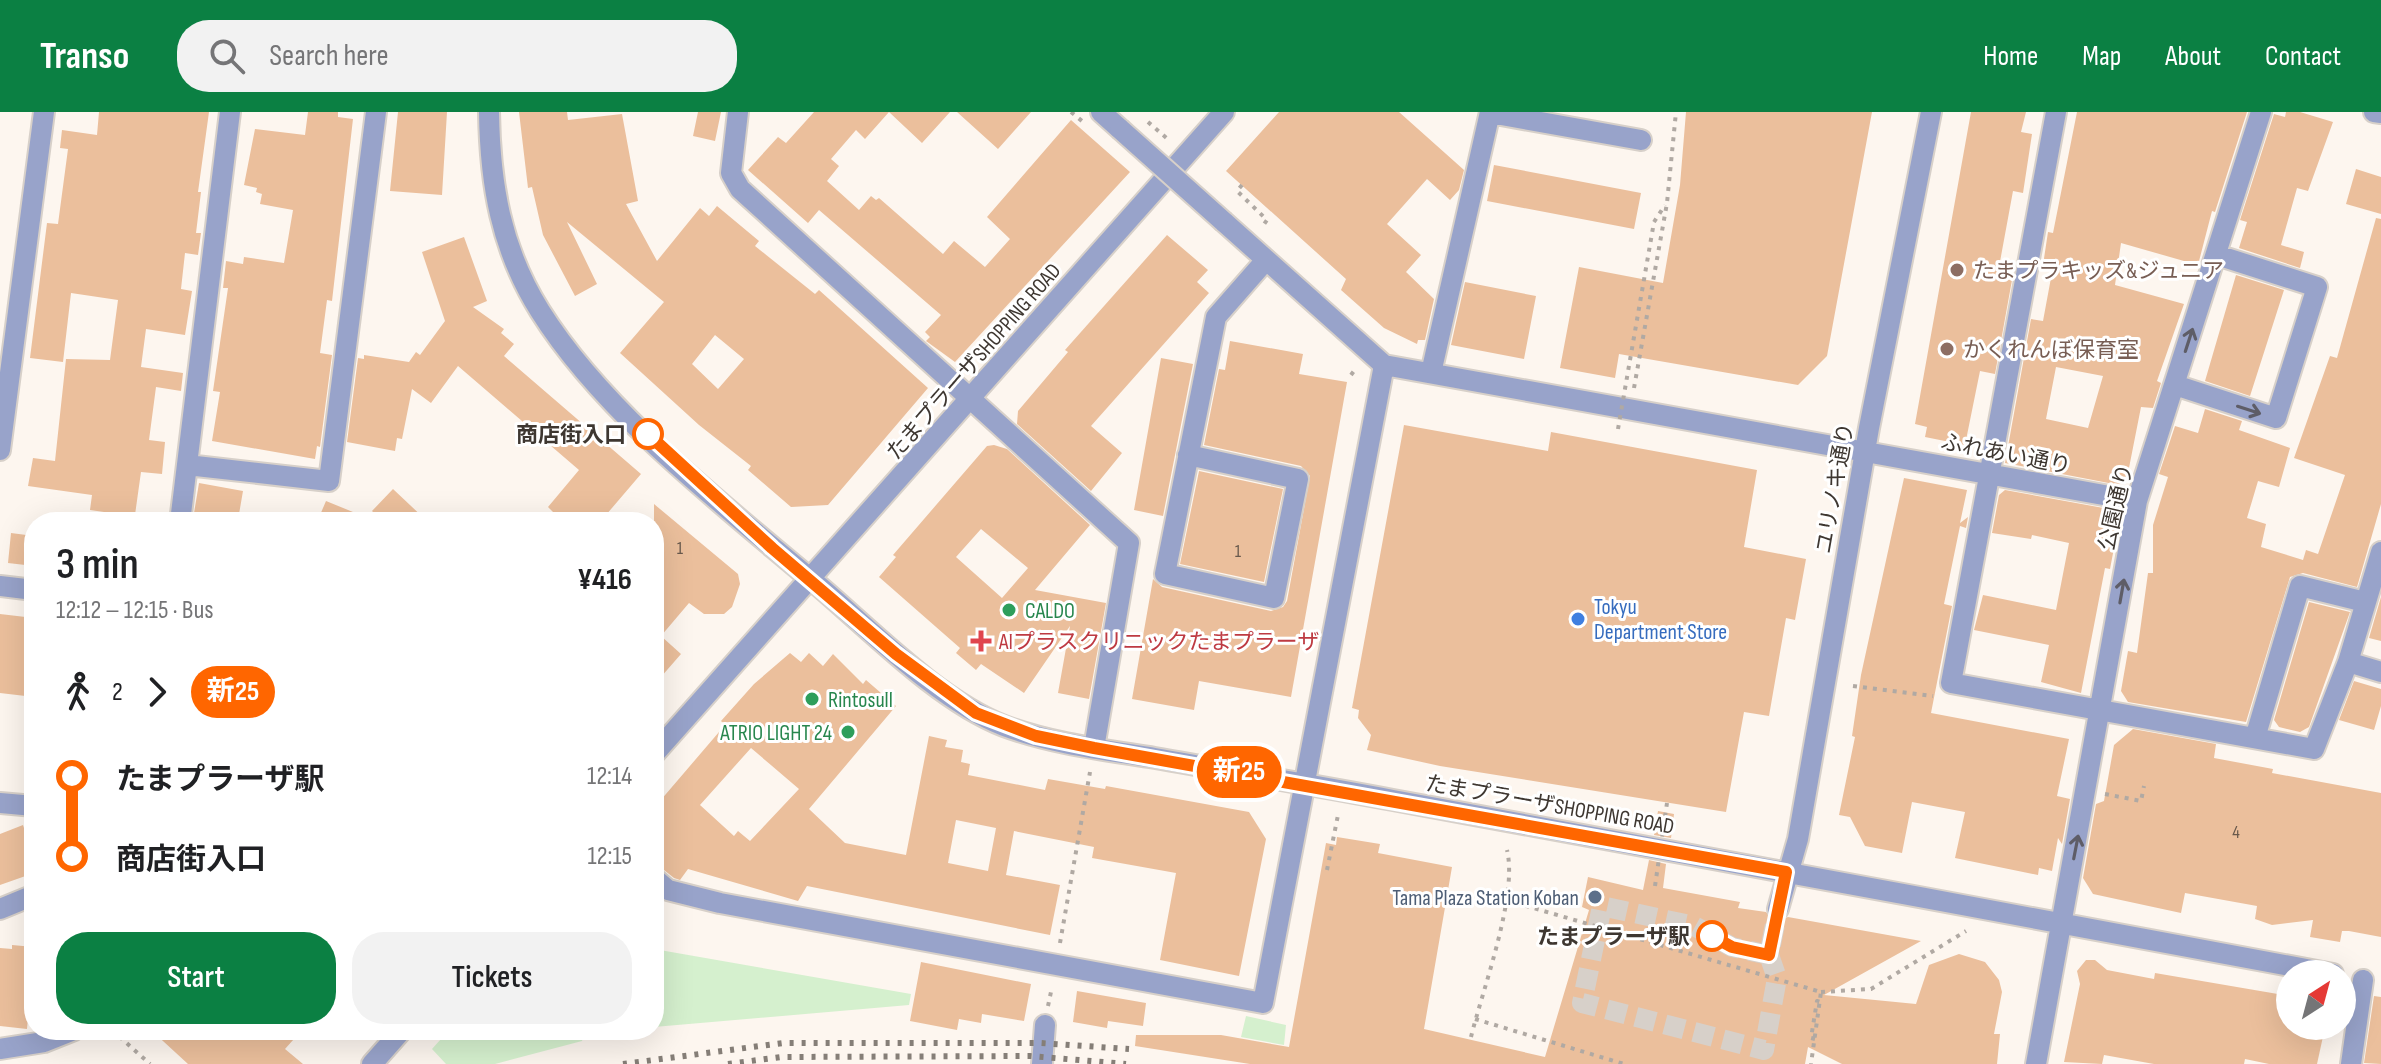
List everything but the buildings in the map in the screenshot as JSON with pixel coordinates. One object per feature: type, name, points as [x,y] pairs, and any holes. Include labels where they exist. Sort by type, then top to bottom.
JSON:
[{"type":"street","points":[[0,441],[44,112]]},
{"type":"street","points":[[181,512],[230,112]]},
{"type":"street","points":[[187,465],[329,481],[376,112]]},
{"type":"street","name":"たまプラーザSHOPPING ROAD","points":[[489,112],[490,170],[497,216],[540,311],[600,388],[695,479],[896,654],[976,713],[1036,736],[1094,748],[2276,963]]},
{"type":"street","points":[[738,112],[731,173],[740,189],[1129,543],[1094,748]]},
{"type":"street","points":[[1101,112],[1384,365],[1866,451]]},
{"type":"street","name":"たまプラーザSHOPPING ROAD","points":[[811,579],[1224,112]]},
{"type":"street","points":[[1431,373],[1490,112],[1641,140]]},
{"type":"street","name":"ユリノキ通り","points":[[1778,909],[1786,872],[1798,839],[1866,451],[1931,112]]},
{"type":"street","points":[[2056,112],[1951,683],[2314,749],[2348,662],[2381,552]]},
{"type":"street","name":"公園通り","points":[[2036,1064],[2102,711],[2137,501],[2261,112]]},
{"type":"street","points":[[2374,112],[2381,113]]},
{"type":"street","points":[[2175,385],[2276,418],[2317,287],[2217,255]]},
{"type":"street","points":[[1188,455],[1298,479],[1274,598],[1165,574],[1188,455],[1216,317],[1266,260]]},
{"type":"street","points":[[664,887],[720,903],[1055,972],[1263,1003],[1384,365]]},
{"type":"street","name":"ふれあい通り","points":[[1866,451],[2137,501]]},
{"type":"street","points":[[664,743],[811,579]]},
{"type":"street","points":[[0,586],[24,589]]},
{"type":"street","points":[[2255,738],[2300,586],[2365,602]]},
{"type":"street","points":[[2348,662],[2381,672]]},
{"type":"street","points":[[0,803],[24,805]]},
{"type":"street","points":[[0,909],[24,899]]},
{"type":"street","points":[[2351,1064],[2362,979]]},
{"type":"street","points":[[1042,1064],[1045,1025]]},
{"type":"street","points":[[0,1049],[49,1040]]},
{"type":"street","points":[[372,1064],[393,1040]]},
{"type":"path","points":[[1634,388],[1667,203],[1676,112]]},
{"type":"path","points":[[1242,185],[1237,191],[1267,220],[1260,229]]},
{"type":"path","points":[[1618,429],[1654,222],[1667,203]]},
{"type":"path","points":[[1853,686],[1948,698],[1951,683]]},
{"type":"path","points":[[1045,1025],[1090,772]]},
{"type":"path","points":[[2104,794],[2141,801],[2144,786]]},
{"type":"path","points":[[1655,886],[1667,803]]},
{"type":"path","points":[[1327,870],[1338,815]]},
{"type":"path","points":[[1471,1037],[1506,900],[1510,862],[1507,850]]},
{"type":"path","points":[[1506,900],[1821,992],[1871,989],[1966,931]]},
{"type":"path","points":[[1811,1064],[1821,992]]},
{"type":"path","points":[[1475,1019],[1624,1064]]},
{"type":"path","points":[[123,1040],[150,1064]]},
{"type":"green space","points":[[664,951],[911,994],[909,1005],[664,1026]]},
{"type":"green space","points":[[1246,1016],[1286,1025],[1284,1045],[1241,1037]]},
{"type":"green space","points":[[440,1040],[582,1040],[495,1064],[446,1064],[432,1049]]},
{"type":"tunnel","points":[[1769,955],[1732,947],[1694,926],[1602,906],[1582,1003],[1764,1050],[1777,978],[1769,955],[1778,909]]},
{"type":"railway","points":[[623,1064],[783,1043],[1040,1043],[1129,1049]]},
{"type":"railway","points":[[728,1064],[781,1057],[1030,1056],[1126,1064]]},
{"type":"bus line","name":"新25","points":[[648,434],[772,548],[896,654],[976,713],[1005,727],[1094,748],[1339,789],[1786,872],[1769,955],[1732,947],[1712,936]]},
{"type":"place","name":"たまプラキッズ&ジュニア","points":[[1957,270]]},
{"type":"place","name":"かくれんぼ保育室","points":[[1947,349]]},
{"type":"place","name":"商店街入口","points":[[648,434]]},
{"type":"place","name":"CALDO","points":[[1009,610]]},
{"type":"place","name":"Tokyu Department Store","points":[[1578,619]]},
{"type":"place","name":"AIプラスクリニックたまプラーザ","points":[[981,641]]},
{"type":"place","name":"Rintosull","points":[[812,699]]},
{"type":"place","name":"ATRIO LIGHT 24","points":[[848,732]]},
{"type":"place","name":"Tama Plaza Station Koban","points":[[1595,897]]},
{"type":"place","name":"たまプラーザ駅","points":[[1712,936]]}]
